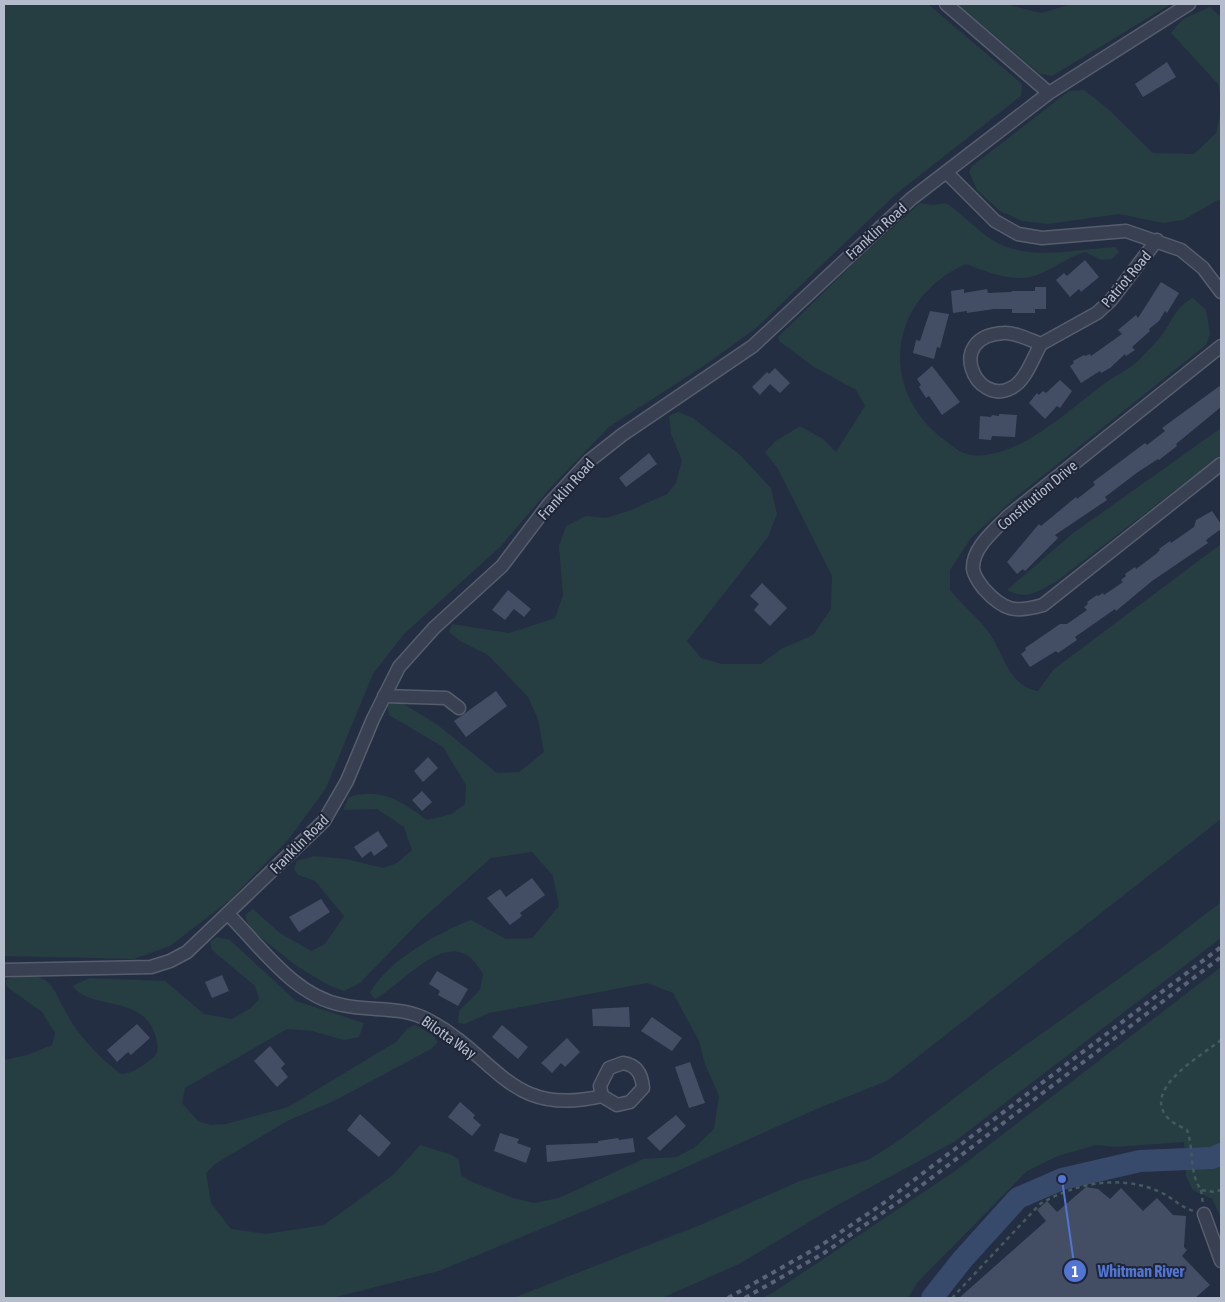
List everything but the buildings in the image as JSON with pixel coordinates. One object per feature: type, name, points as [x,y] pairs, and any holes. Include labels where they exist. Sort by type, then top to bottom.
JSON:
[{"type":"street","points":[[946,4],[1049,93]]},
{"type":"street","name":"Franklin Road","points":[[4,970],[155,966],[187,952],[329,814],[347,781],[384,696],[405,660],[434,628],[502,566],[550,504],[589,461],[622,435],[753,346],[904,206],[1049,93],[1189,4]]},
{"type":"street","points":[[946,172],[995,222],[1018,234],[1042,238],[1126,231],[1157,240],[1181,250],[1203,268],[1221,292]]},
{"type":"street","name":"Patriot Road","points":[[1041,344],[1097,313],[1104,307],[1129,279],[1157,240]]},
{"type":"street","points":[[1005,332],[1041,344],[1020,382],[1010,389],[999,391],[983,386],[973,375],[969,362],[972,350],[981,338],[1005,332]]},
{"type":"street","name":"Constitution Drive","points":[[1221,346],[1006,517],[984,541],[977,554],[973,569],[980,584],[997,602],[1012,609],[1025,610],[1043,605],[1221,464]]},
{"type":"street","points":[[384,696],[446,698],[459,708]]},
{"type":"street","name":"Bilotta Way","points":[[228,914],[292,979],[323,1000],[364,1008],[391,1008],[418,1015],[452,1035],[508,1082],[525,1093],[542,1099],[579,1102],[602,1096]]},
{"type":"street","points":[[1204,1214],[1221,1261]]},
{"type":"path","points":[[952,1298],[1040,1204],[1053,1196],[1085,1184],[1136,1185],[1160,1192],[1190,1210],[1204,1214],[1201,1190],[1195,1181],[1192,1142],[1187,1130],[1170,1120],[1163,1111],[1159,1099],[1163,1089],[1180,1072],[1221,1040]]},
{"type":"path","points":[[1201,1190],[1214,1192],[1221,1190]]},
{"type":"green space","points":[[4,4],[928,4],[1022,84],[1021,96],[896,194],[755,329],[705,365],[609,427],[554,484],[500,547],[403,635],[373,674],[326,788],[288,840],[230,900],[170,946],[134,959],[4,956]]},
{"type":"green space","points":[[957,4],[1005,4],[1041,13],[1072,4],[1171,4],[1052,76],[1040,74]]},
{"type":"green space","points":[[1210,7],[1221,17],[1221,98],[1218,84],[1171,33],[1183,19]]},
{"type":"green space","points":[[1084,90],[1107,108],[1153,153],[1194,154],[1216,133],[1221,112],[1221,200],[1183,220],[1163,223],[1119,214],[1048,224],[1022,221],[1000,211],[977,190],[969,172],[972,166],[1069,91]]},
{"type":"green space","points":[[920,203],[933,205],[946,203],[994,241],[1022,251],[1053,253],[1115,247],[1119,252],[1112,259],[1102,260],[1085,252],[1042,273],[1023,278],[1004,276],[966,264],[941,279],[921,298],[908,320],[901,344],[901,369],[907,394],[921,417],[942,438],[967,454],[979,456],[1002,451],[1019,445],[1034,436],[1135,363],[1166,330],[1175,314],[1187,301],[1193,298],[1206,310],[1210,334],[1206,345],[1015,498],[971,538],[950,570],[950,590],[990,634],[1014,677],[1028,688],[1038,691],[1053,670],[1221,544],[1221,819],[887,1081],[819,1108],[630,1192],[439,1271],[332,1298],[4,1298],[4,1060],[27,1055],[52,1045],[55,1033],[42,1012],[7,987],[5,980],[13,977],[35,976],[48,982],[81,1035],[104,1060],[121,1074],[136,1070],[155,1055],[158,1045],[151,1026],[143,1016],[132,1009],[94,999],[82,994],[72,986],[90,978],[165,981],[204,1014],[232,1019],[251,1008],[259,999],[255,986],[212,950],[210,942],[217,937],[230,940],[296,1001],[364,1023],[359,1037],[344,1040],[312,1031],[287,1029],[185,1088],[182,1103],[198,1121],[211,1125],[226,1124],[288,1107],[396,1042],[408,1028],[415,1025],[433,1035],[438,1042],[431,1049],[336,1100],[287,1121],[215,1164],[206,1173],[211,1203],[231,1229],[266,1234],[324,1225],[393,1175],[420,1145],[452,1155],[459,1160],[461,1175],[470,1181],[513,1198],[534,1203],[559,1198],[643,1159],[676,1157],[694,1148],[714,1129],[719,1096],[705,1064],[699,1041],[673,993],[647,983],[489,1013],[465,1024],[458,1023],[459,1011],[480,990],[483,974],[472,959],[460,952],[448,952],[435,956],[422,964],[375,999],[370,993],[378,981],[400,959],[443,932],[471,920],[506,939],[532,938],[559,906],[553,876],[532,852],[491,858],[420,921],[360,983],[344,991],[326,984],[294,964],[250,929],[245,915],[253,909],[280,933],[311,951],[325,944],[344,916],[315,881],[298,875],[294,869],[297,861],[314,856],[346,859],[383,868],[397,863],[412,850],[404,827],[377,809],[343,810],[349,797],[361,794],[381,795],[400,802],[427,820],[452,814],[465,804],[466,785],[443,747],[389,715],[387,705],[399,701],[438,725],[497,773],[519,772],[544,752],[538,719],[528,697],[488,655],[460,641],[449,632],[452,624],[509,633],[555,618],[563,595],[559,546],[566,526],[586,516],[606,518],[631,510],[667,494],[676,483],[682,460],[671,434],[669,416],[678,412],[693,418],[740,455],[771,488],[777,514],[768,537],[687,641],[701,658],[722,664],[761,664],[781,649],[813,635],[831,609],[832,576],[778,469],[765,452],[776,441],[800,426],[823,439],[836,452],[865,406],[856,390],[814,367],[779,341],[778,337],[862,255]]},
{"type":"green space","points":[[1221,428],[1221,455],[1057,581],[1027,595],[1007,590],[1072,534]]},
{"type":"green space","points":[[1221,902],[1221,938],[954,1142],[834,1207],[739,1264],[662,1298],[513,1298],[700,1225],[800,1181],[870,1159],[901,1139],[991,1070],[1163,947]]},
{"type":"green space","points":[[1221,967],[1221,1217],[1212,1199],[1193,1190],[1186,1176],[1184,1142],[1115,1147],[1096,1145],[1058,1156],[1027,1171],[917,1283],[908,1298],[762,1298],[774,1292],[955,1171]]},
{"type":"waterway","points":[[932,1298],[962,1260],[1018,1198],[1062,1179],[1140,1161],[1212,1158],[1221,1154]]},
{"type":"railway","points":[[728,1298],[820,1246],[881,1205],[1221,947]]},
{"type":"railway","points":[[745,1298],[824,1253],[913,1192],[1221,957]]},
{"type":"place","name":"Whitman River","points":[[1062,1179]]}]
